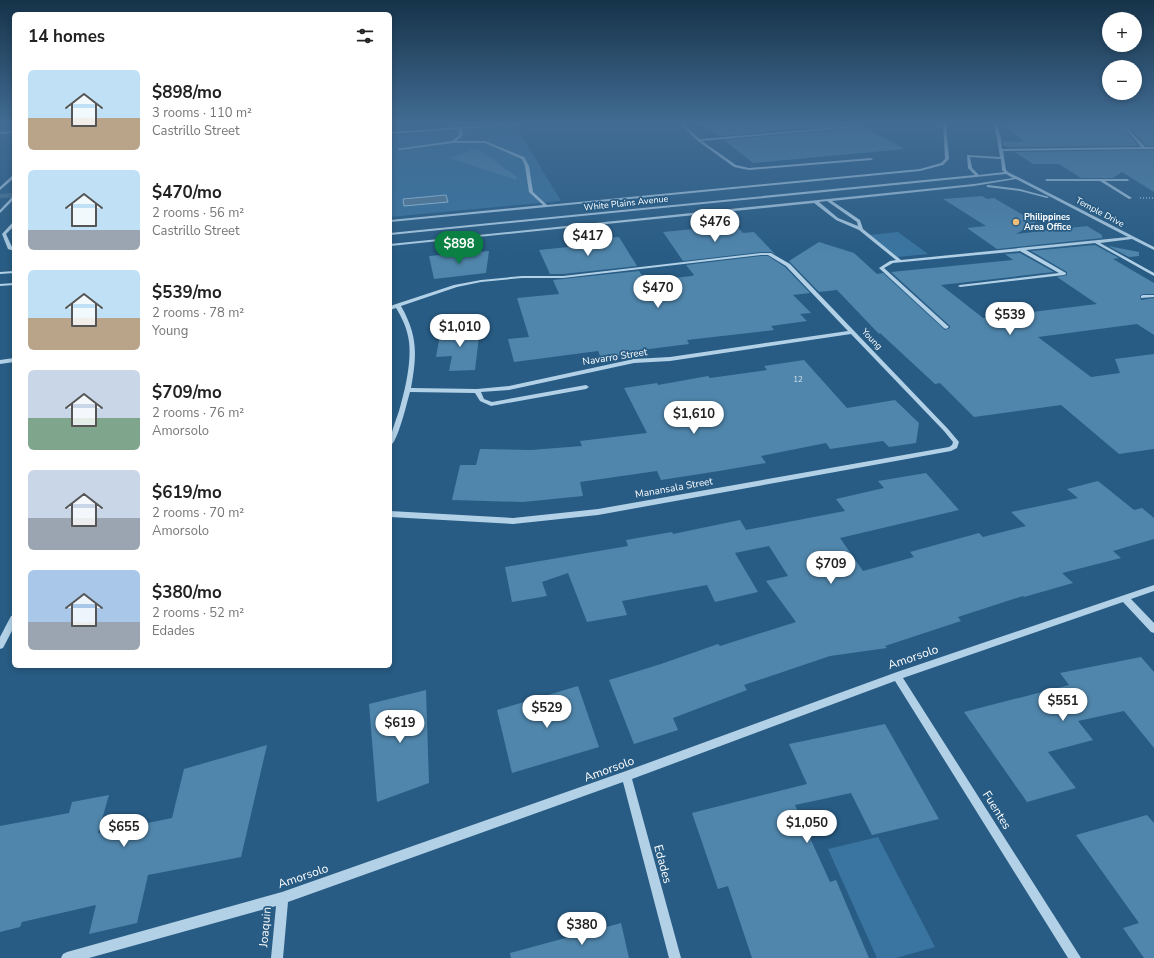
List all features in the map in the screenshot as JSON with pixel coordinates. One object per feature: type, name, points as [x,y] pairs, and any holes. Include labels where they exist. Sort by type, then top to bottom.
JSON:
[{"type":"street","points":[[527,168],[531,192],[546,206]]},
{"type":"street","points":[[743,168],[749,169],[765,168]]},
{"type":"street","points":[[392,220],[920,170],[928,168]]},
{"type":"street","points":[[969,168],[972,172],[978,176]]},
{"type":"street","points":[[1004,168],[1007,173]]},
{"type":"street","name":"White Plains Avenue","points":[[392,234],[1007,173]]},
{"type":"street","name":"Temple Drive","points":[[1007,173],[1154,249]]},
{"type":"street","points":[[0,189],[12,178]]},
{"type":"street","name":"White Plains Avenue","points":[[392,245],[630,219],[974,185],[1017,178]]},
{"type":"street","points":[[1100,179],[1130,198]]},
{"type":"street","points":[[1048,180],[1128,180]]},
{"type":"street","points":[[974,185],[1020,190],[1070,205]]},
{"type":"street","points":[[0,212],[12,200]]},
{"type":"street","points":[[828,200],[859,221],[861,230]]},
{"type":"street","points":[[815,201],[837,218],[861,230],[900,261]]},
{"type":"street","points":[[623,211],[630,219]]},
{"type":"street","points":[[12,225],[4,234],[10,248],[12,249]]},
{"type":"street","points":[[946,326],[882,268],[882,266],[900,261],[1132,238]]},
{"type":"street","points":[[1096,242],[1154,275]]},
{"type":"street","points":[[960,286],[1064,274],[1021,249]]},
{"type":"street","name":"Young","points":[[398,306],[456,286],[481,281],[522,277],[564,278],[769,254],[788,265],[956,442]]},
{"type":"street","points":[[0,273],[12,272]]},
{"type":"street","points":[[0,285],[12,284]]},
{"type":"street","points":[[1143,297],[1154,296]]},
{"type":"street","points":[[392,308],[398,306],[406,320],[412,340],[412,363],[407,390],[392,440]]},
{"type":"street","name":"Navarro Street","points":[[407,390],[476,391],[509,388],[634,361],[670,359],[851,332]]},
{"type":"street","points":[[0,362],[12,360]]},
{"type":"street","points":[[476,391],[482,400],[490,404],[586,387]]},
{"type":"street","name":"Manansala Street","points":[[392,514],[513,521],[598,512],[951,449],[955,446],[956,442]]},
{"type":"street","name":"Amorsolo","points":[[67,958],[282,898],[626,776],[897,676],[1154,588]]},
{"type":"street","points":[[1124,598],[1154,629]]},
{"type":"street","points":[[0,645],[12,622]]},
{"type":"street","name":"Fuentes","points":[[897,676],[1074,958]]},
{"type":"street","name":"Edades","points":[[626,776],[675,958]]},
{"type":"street","name":"Joaquin","points":[[277,958],[282,898]]},
{"type":"shaded area","points":[[392,168],[541,168],[561,201],[392,217]]},
{"type":"shaded area","points":[[446,195],[448,202],[404,206],[403,199]]},
{"type":"shaded area","points":[[898,232],[928,254],[898,257],[869,235]]},
{"type":"shaded area","points":[[878,837],[935,947],[896,958],[877,958],[828,849]]},
{"type":"building","points":[[479,168],[504,168],[517,177],[516,180]]},
{"type":"building","points":[[1065,168],[1154,168],[1154,192],[1122,172],[1113,178],[1081,178]]},
{"type":"building","points":[[982,196],[987,199],[994,198],[1035,222],[1038,221],[1016,234],[1087,226],[1102,235],[1102,238],[997,249],[967,228],[986,226],[943,199]]},
{"type":"building","points":[[736,225],[743,233],[754,232],[775,254],[771,252],[761,252],[683,261],[663,232]]},
{"type":"building","points":[[619,237],[637,266],[550,274],[539,250],[588,245],[586,240]]},
{"type":"building","points":[[819,242],[854,253],[877,274],[883,273],[945,330],[950,328],[950,326],[891,272],[1013,260],[1005,254],[1020,253],[1054,272],[941,285],[983,318],[1097,304],[1057,277],[1067,275],[1067,272],[1031,251],[1095,245],[1119,258],[1113,259],[1154,283],[1154,294],[1143,294],[1140,296],[1141,300],[1154,298],[1154,335],[1137,324],[1038,337],[1091,377],[1120,373],[1115,359],[1154,354],[1154,449],[1119,454],[1061,405],[974,417],[940,383],[935,384],[880,333],[879,334],[837,290],[819,292],[789,261]]},
{"type":"building","points":[[1108,246],[1139,252],[1139,256],[1129,257]]},
{"type":"building","points":[[489,251],[486,273],[434,279],[429,256]]},
{"type":"building","points":[[768,256],[785,267],[810,293],[793,295],[811,313],[800,314],[807,321],[771,326],[774,330],[687,340],[689,344],[641,350],[642,353],[601,358],[598,351],[514,362],[508,339],[529,337],[517,298],[559,294],[553,280],[639,271],[646,281],[692,276],[694,275],[686,265]]},
{"type":"building","points":[[480,328],[475,370],[449,371],[452,356],[436,357],[441,329]]},
{"type":"building","points":[[804,360],[847,408],[895,400],[919,423],[916,443],[889,447],[883,441],[830,449],[826,443],[761,456],[766,463],[719,471],[661,480],[657,471],[580,482],[583,496],[523,502],[452,500],[460,465],[476,465],[480,449],[531,450],[582,446],[580,441],[647,433],[624,388],[657,383],[658,385],[708,376],[710,378],[767,370],[764,366]]},
{"type":"building","points":[[926,473],[959,510],[840,538],[863,571],[914,557],[910,552],[979,533],[983,537],[1026,526],[1011,512],[1078,498],[1067,489],[1098,481],[1134,510],[1142,508],[1154,518],[1154,539],[1113,551],[1121,558],[1062,573],[1073,583],[1024,597],[1023,596],[958,617],[961,621],[885,646],[887,648],[830,656],[744,685],[747,690],[673,718],[678,730],[634,744],[609,680],[718,644],[720,646],[796,622],[766,581],[788,576],[769,546],[735,553],[758,592],[715,602],[707,585],[622,601],[627,615],[587,622],[568,573],[542,582],[547,596],[512,602],[505,567],[628,546],[626,540],[672,532],[673,534],[740,520],[746,530],[845,511],[836,499],[884,488],[878,481]]},
{"type":"building","points":[[1141,657],[1154,672],[1154,748],[1124,711],[1078,721],[1093,740],[1048,752],[1076,788],[1027,802],[964,712],[1069,685],[1060,673]]},
{"type":"building","points":[[578,686],[599,747],[512,773],[497,710]]},
{"type":"building","points":[[426,690],[429,783],[377,802],[369,704]]},
{"type":"building","points":[[885,724],[939,819],[872,835],[851,793],[795,805],[830,882],[836,880],[869,958],[752,958],[728,886],[718,889],[692,813],[807,784],[789,744]]},
{"type":"building","points":[[267,745],[241,857],[148,875],[137,923],[89,934],[96,905],[22,922],[20,927],[0,932],[0,826],[69,813],[72,802],[109,795],[98,833],[172,818],[184,769]]},
{"type":"building","points":[[1147,815],[1154,823],[1154,958],[1144,958],[1123,928],[1139,923],[1076,835]]},
{"type":"building","points":[[621,923],[629,958],[511,958],[510,953]]},
{"type":"tunnel","points":[[0,196],[12,195]]},
{"type":"tunnel","points":[[4,196],[12,195]]},
{"type":"place","name":"Philippines Area Office","points":[[1016,222]]}]
